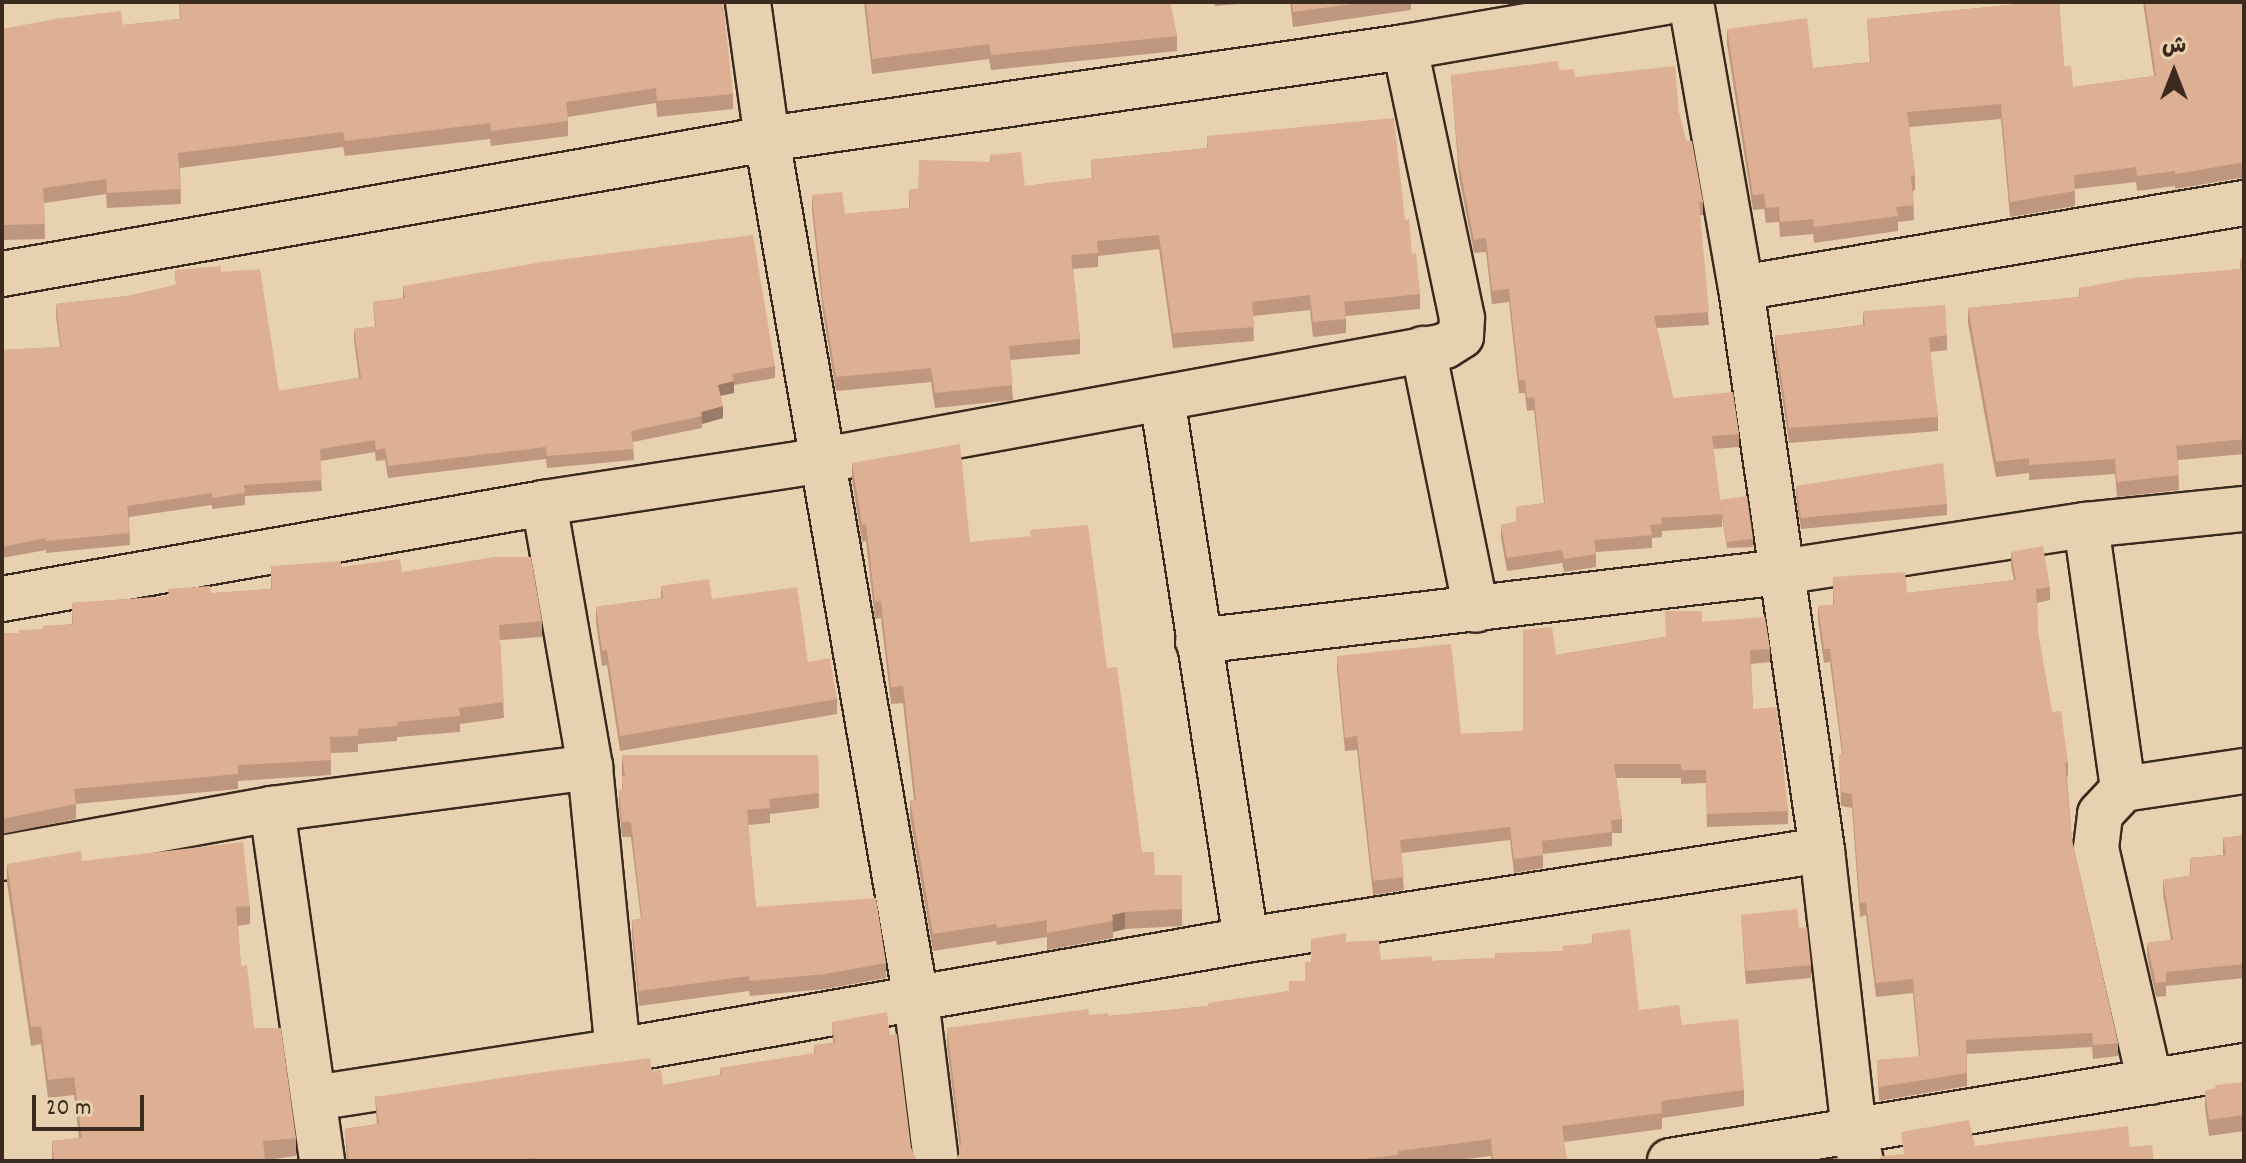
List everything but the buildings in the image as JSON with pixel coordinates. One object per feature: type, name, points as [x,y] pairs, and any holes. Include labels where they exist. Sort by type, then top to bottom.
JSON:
[{"type":"street","points":[[748,2],[767,139],[916,999],[936,1161]]},
{"type":"street","points":[[2,274],[767,139],[1405,47],[1665,2]]},
{"type":"street","points":[[1691,2],[1741,288],[1822,850],[1857,1145]]},
{"type":"street","points":[[2,599],[544,503],[824,460],[1445,346],[1461,336],[1462,318],[1405,47]]},
{"type":"street","points":[[1741,288],[2244,203]]},
{"type":"street","points":[[1423,349],[1476,610]]},
{"type":"street","points":[[1162,398],[1246,940]]},
{"type":"street","points":[[544,503],[590,767],[618,1051]]},
{"type":"street","points":[[1198,641],[1781,572],[2086,525],[2244,509]]},
{"type":"street","points":[[2086,525],[2123,789]]},
{"type":"street","points":[[2,858],[272,809],[590,767]]},
{"type":"street","points":[[2150,1082],[2096,848],[2100,814],[2123,789],[2244,771]]},
{"type":"street","points":[[272,809],[322,1161]]},
{"type":"street","points":[[315,1098],[618,1051],[1246,940],[1822,850]]},
{"type":"street","points":[[1670,1161],[1857,1145],[2150,1082],[2244,1066]]}]
